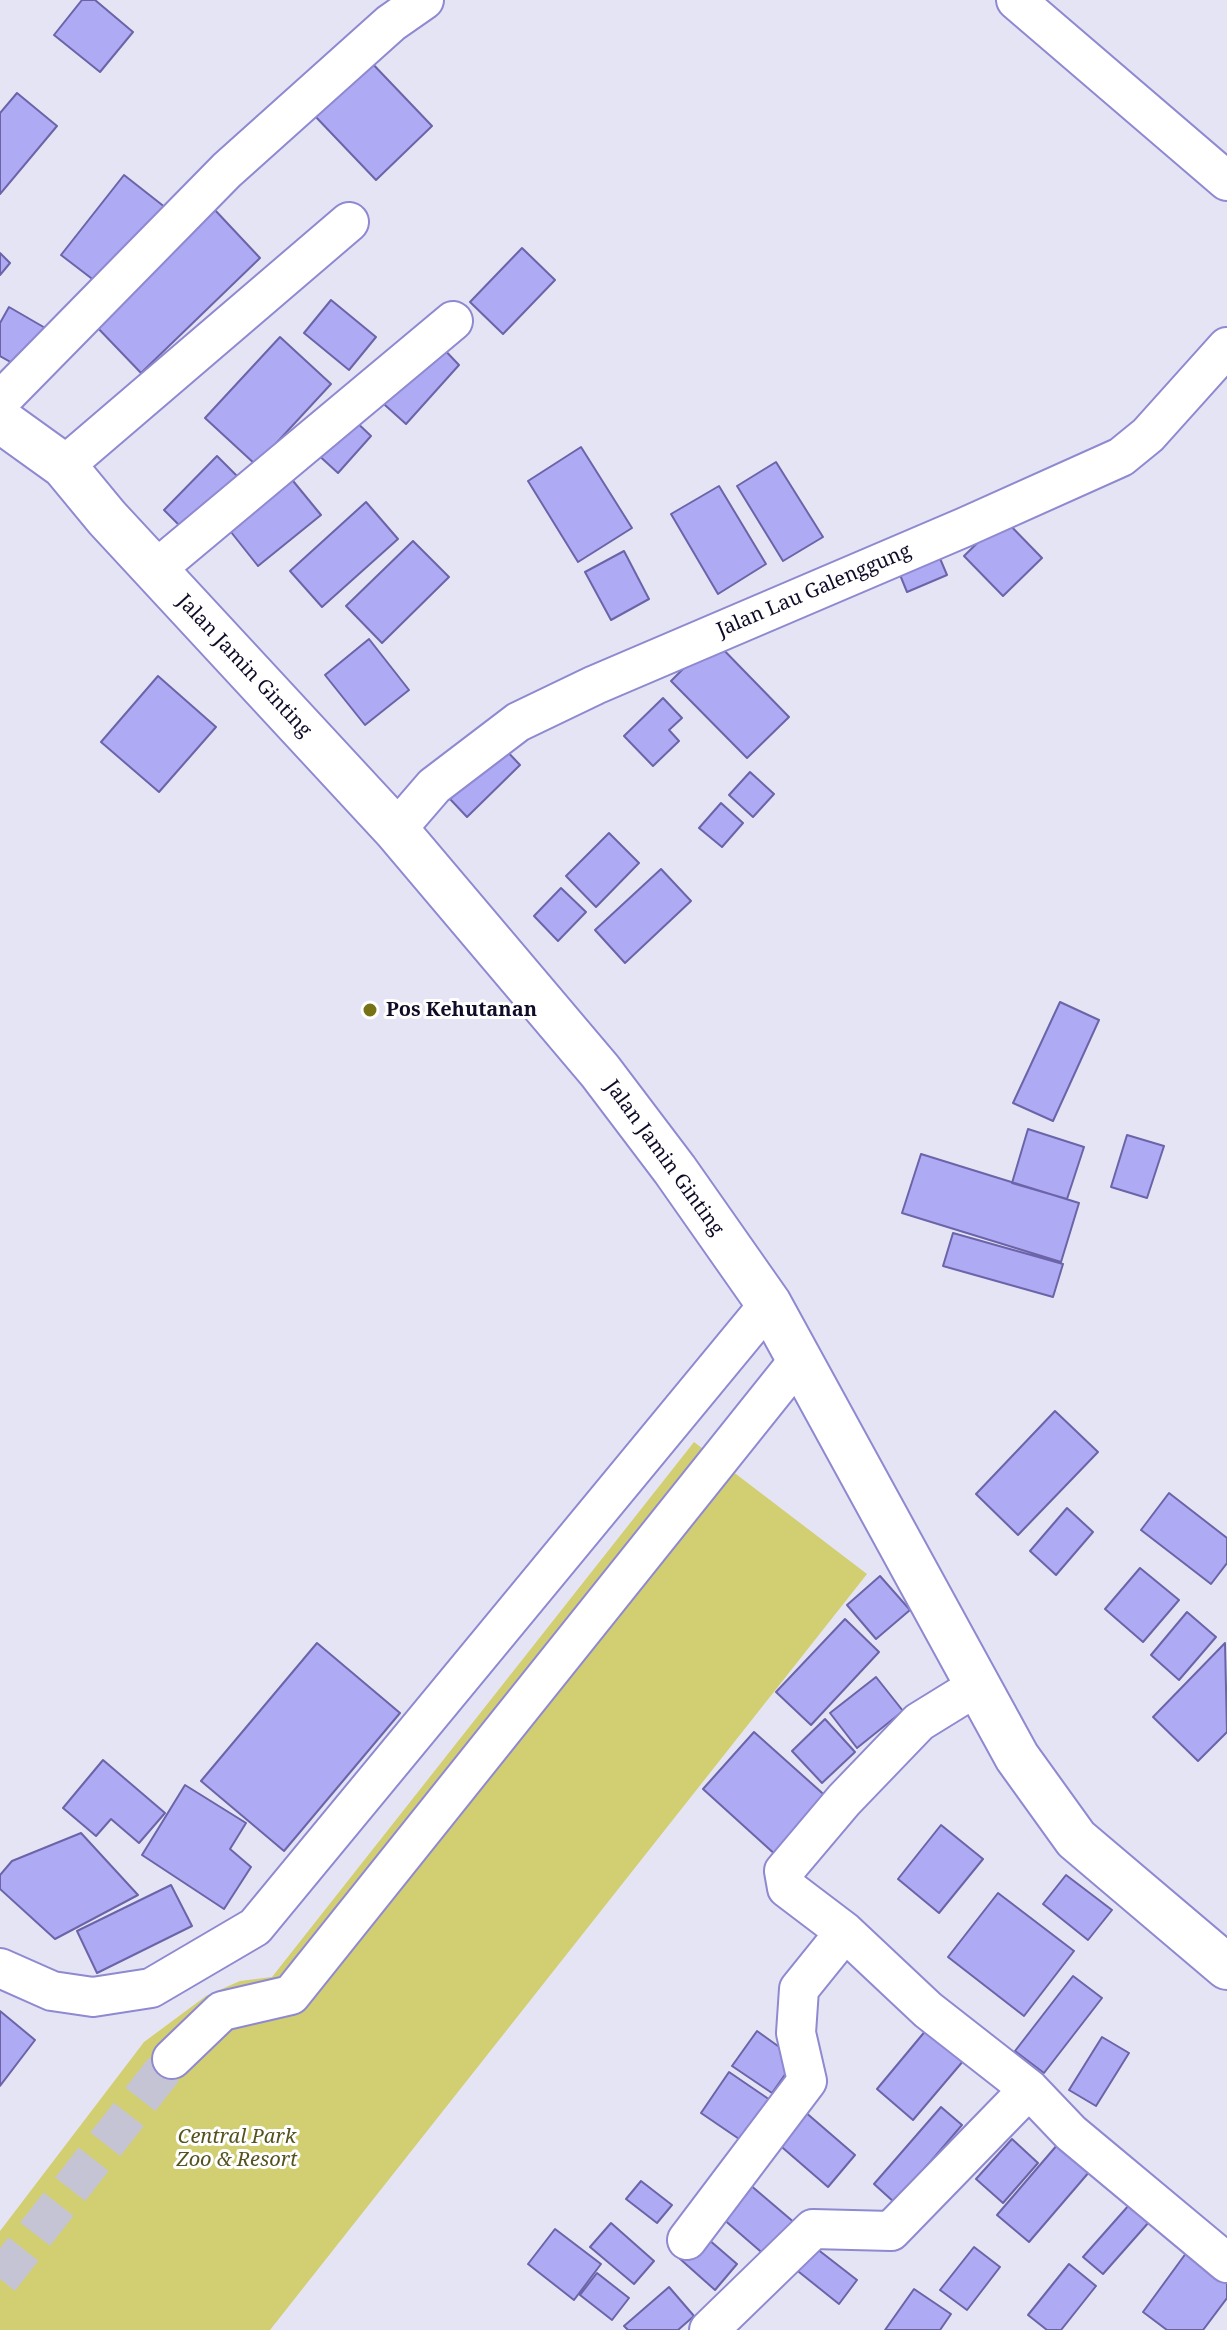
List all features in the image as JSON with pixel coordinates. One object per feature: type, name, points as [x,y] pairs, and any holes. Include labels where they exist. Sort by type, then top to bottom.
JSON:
[{"type":"highway","name":"Jalan Jamin Ginting","points":[[0,420],[64,466],[155,570],[396,830],[600,1071],[675,1170],[769,1304],[1017,1757],[1076,1839],[1227,1967]]},
{"type":"street","points":[[0,401],[227,170],[391,23],[424,0]]},
{"type":"street","points":[[1016,0],[1227,181]]},
{"type":"street","points":[[64,466],[349,222]]},
{"type":"street","points":[[155,570],[453,321]]},
{"type":"street","name":"Jalan Lau Galenggung","points":[[396,830],[434,786],[518,722],[595,685],[1121,457],[1148,435],[1227,347]]},
{"type":"street","points":[[0,1968],[52,1991],[93,1997],[151,1988],[255,1927],[769,1304]]},
{"type":"street","points":[[172,2059],[222,2011],[291,1995],[798,1361]]},
{"type":"street","points":[[979,1685],[919,1722],[844,1800],[784,1871],[787,1888],[845,1932],[928,2010],[1029,2089],[1071,2133],[1227,2263]]},
{"type":"street","points":[[687,2240],[807,2081],[796,2033],[799,1989],[845,1932]]},
{"type":"street","points":[[709,2330],[813,2229],[891,2231],[1029,2089]]},
{"type":"green space","name":"Central Park Zoo & Resort","points":[[694,1442],[867,1574],[270,2330],[0,2330],[0,2231],[144,2042],[206,1996],[240,1981],[272,1977]]},
{"type":"building","points":[[82,0],[95,0],[133,32],[100,72],[54,35]]},
{"type":"building","points":[[368,59],[432,126],[376,180],[314,115]]},
{"type":"building","points":[[17,93],[57,126],[0,194],[0,113]]},
{"type":"building","points":[[124,175],[166,208],[104,288],[61,255]]},
{"type":"building","points":[[214,209],[260,258],[141,373],[94,324]]},
{"type":"building","points":[[522,248],[555,280],[503,334],[470,302]]},
{"type":"building","points":[[0,253],[10,263],[0,275]]},
{"type":"building","points":[[331,300],[376,337],[349,370],[304,333]]},
{"type":"building","points":[[9,307],[47,329],[23,369],[0,356],[0,323]]},
{"type":"building","points":[[280,337],[331,384],[256,465],[205,418]]},
{"type":"building","points":[[438,343],[459,365],[406,424],[376,397]]},
{"type":"building","points":[[351,417],[371,436],[338,473],[315,452]]},
{"type":"building","points":[[581,447],[632,528],[578,562],[528,481]]},
{"type":"building","points":[[217,456],[242,481],[189,535],[164,510]]},
{"type":"building","points":[[776,462],[823,537],[783,561],[737,486]]},
{"type":"building","points":[[289,476],[321,515],[258,566],[227,527]]},
{"type":"building","points":[[719,486],[766,564],[718,594],[671,514]]},
{"type":"building","points":[[366,502],[398,539],[322,607],[290,571]]},
{"type":"building","points":[[1003,518],[1042,558],[1003,596],[964,556]]},
{"type":"building","points":[[413,541],[449,577],[382,643],[346,606]]},
{"type":"building","points":[[936,549],[947,575],[907,592],[896,565]]},
{"type":"building","points":[[624,551],[649,599],[611,620],[585,572]]},
{"type":"building","points":[[369,639],[409,690],[365,725],[325,675]]},
{"type":"building","points":[[713,639],[789,717],[747,758],[671,681]]},
{"type":"building","points":[[158,676],[216,727],[159,792],[101,742]]},
{"type":"building","points":[[663,698],[682,718],[669,730],[679,741],[653,766],[624,736]]},
{"type":"building","points":[[503,747],[520,765],[467,817],[450,799]]},
{"type":"building","points":[[750,772],[774,794],[753,817],[729,795]]},
{"type":"building","points":[[721,803],[743,823],[722,847],[699,828]]},
{"type":"building","points":[[609,833],[639,863],[596,907],[566,876]]},
{"type":"building","points":[[661,869],[691,901],[625,963],[595,930]]},
{"type":"building","points":[[561,888],[586,912],[558,941],[534,916]]},
{"type":"building","points":[[1060,1002],[1099,1020],[1053,1121],[1013,1103]]},
{"type":"building","points":[[1028,1129],[1084,1147],[1067,1199],[1012,1183]]},
{"type":"building","points":[[1127,1135],[1164,1146],[1147,1198],[1111,1187]]},
{"type":"building","points":[[921,1154],[1079,1203],[1061,1262],[902,1213]]},
{"type":"building","points":[[953,1233],[1063,1264],[1053,1297],[943,1266]]},
{"type":"building","points":[[1055,1411],[1098,1452],[1018,1535],[976,1494]]},
{"type":"building","points":[[1169,1493],[1227,1538],[1227,1563],[1211,1584],[1141,1530]]},
{"type":"building","points":[[1067,1508],[1093,1532],[1056,1575],[1030,1551]]},
{"type":"building","points":[[1140,1568],[1179,1600],[1143,1642],[1105,1609]]},
{"type":"building","points":[[880,1576],[910,1610],[876,1639],[847,1605]]},
{"type":"building","points":[[1187,1612],[1216,1637],[1179,1680],[1151,1655]]},
{"type":"building","points":[[845,1619],[879,1652],[811,1725],[776,1692]]},
{"type":"building","points":[[317,1643],[400,1713],[284,1851],[201,1781]]},
{"type":"building","points":[[1225,1643],[1227,1732],[1198,1761],[1153,1717]]},
{"type":"building","points":[[876,1677],[903,1711],[857,1748],[830,1713]]},
{"type":"building","points":[[825,1719],[855,1752],[822,1783],[792,1751]]},
{"type":"building","points":[[754,1732],[830,1800],[778,1857],[703,1789]]},
{"type":"building","points":[[103,1760],[165,1813],[139,1843],[111,1819],[96,1836],[63,1808]]},
{"type":"building","points":[[185,1785],[246,1823],[230,1849],[251,1867],[224,1909],[142,1855]]},
{"type":"building","points":[[941,1825],[983,1859],[939,1913],[898,1879]]},
{"type":"building","points":[[81,1833],[138,1895],[55,1939],[0,1889],[0,1875],[12,1861]]},
{"type":"building","points":[[1066,1875],[1112,1910],[1088,1940],[1043,1904]]},
{"type":"building","points":[[171,1885],[192,1926],[97,1973],[77,1931]]},
{"type":"building","points":[[998,1893],[1074,1951],[1024,2016],[948,1957]]},
{"type":"building","points":[[1073,1976],[1102,1998],[1044,2073],[1015,2051]]},
{"type":"building","points":[[0,2011],[35,2040],[0,2086]]},
{"type":"building","points":[[927,2029],[964,2060],[913,2120],[877,2089]]},
{"type":"building","points":[[757,2031],[796,2059],[772,2093],[732,2066]]},
{"type":"building","points":[[1102,2037],[1129,2053],[1096,2106],[1069,2090]]},
{"type":"building","points":[[729,2072],[773,2102],[745,2143],[701,2113]]},
{"type":"building","points":[[941,2107],[962,2125],[895,2203],[874,2184]]},
{"type":"building","points":[[804,2111],[855,2155],[828,2187],[776,2142]]},
{"type":"building","points":[[1064,2137],[1096,2164],[1029,2242],[997,2215]]},
{"type":"building","points":[[1012,2139],[1038,2163],[1003,2203],[976,2179]]},
{"type":"building","points":[[742,2178],[796,2224],[767,2257],[714,2211]]},
{"type":"building","points":[[641,2181],[672,2205],[657,2223],[626,2199]]},
{"type":"building","points":[[1137,2196],[1157,2213],[1103,2274],[1083,2257]]},
{"type":"building","points":[[611,2223],[654,2261],[634,2284],[590,2247]]},
{"type":"building","points":[[555,2229],[601,2264],[574,2300],[528,2264]]},
{"type":"building","points":[[701,2233],[737,2264],[715,2290],[679,2258]]},
{"type":"building","points":[[812,2245],[857,2280],[839,2304],[794,2268]]},
{"type":"building","points":[[1192,2245],[1227,2271],[1227,2298],[1203,2330],[1167,2330],[1143,2312]]},
{"type":"building","points":[[974,2247],[1000,2267],[967,2310],[940,2290]]},
{"type":"building","points":[[1069,2264],[1096,2286],[1061,2330],[1047,2330],[1028,2315]]},
{"type":"building","points":[[597,2273],[629,2298],[612,2320],[580,2295]]},
{"type":"building","points":[[669,2287],[694,2316],[678,2330],[628,2330],[624,2326]]},
{"type":"building","points":[[914,2289],[951,2314],[940,2330],[885,2330]]},
{"type":"tunnel","points":[[0,2279],[172,2059]]},
{"type":"place","name":"Pos Kehutanan","points":[[370,1010]]}]
